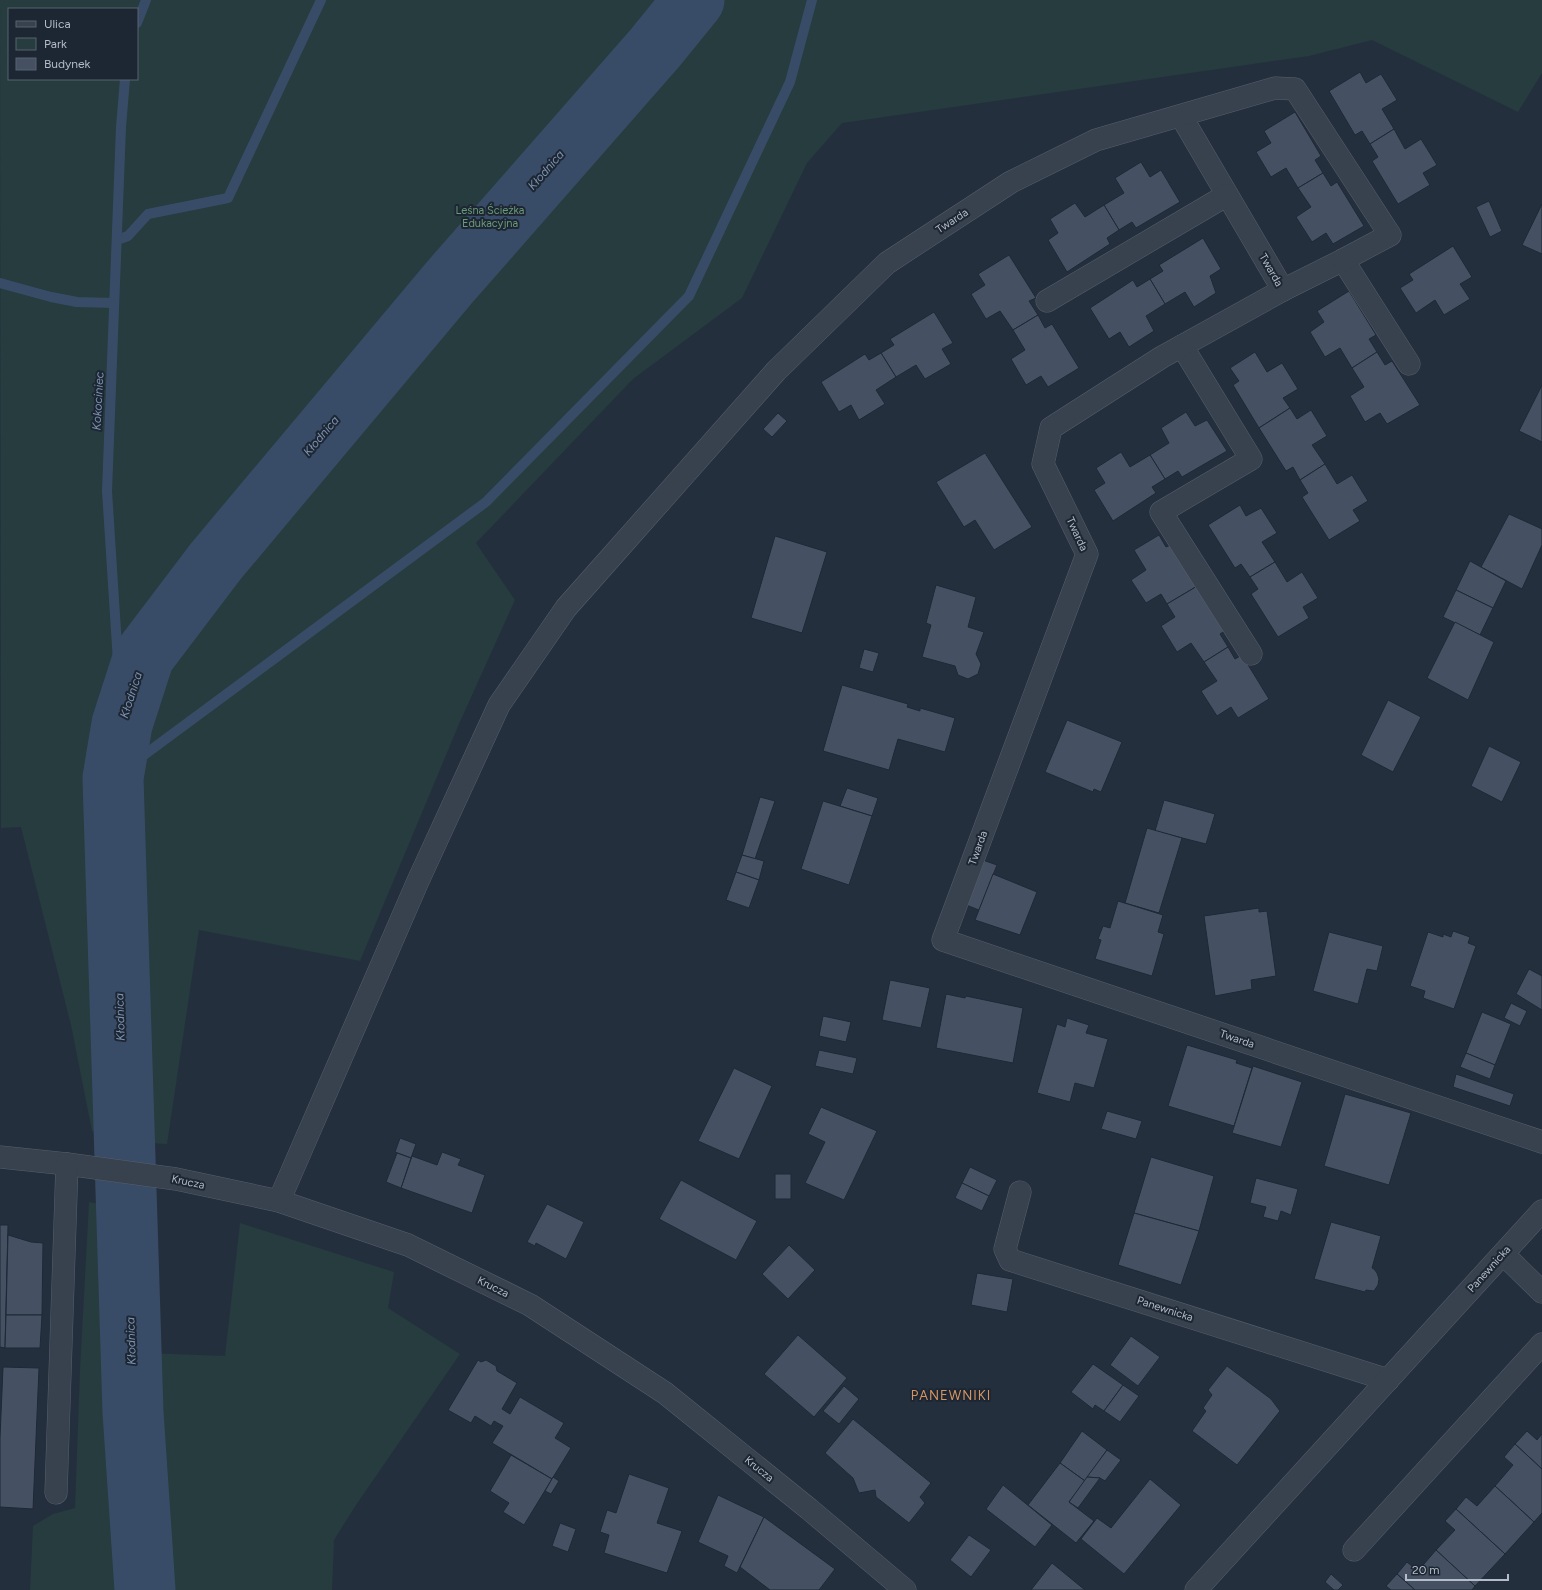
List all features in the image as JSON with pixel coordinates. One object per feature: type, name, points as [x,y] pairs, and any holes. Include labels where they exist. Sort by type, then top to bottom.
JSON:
[{"type":"street","points":[[1181,116],[1276,88],[1295,89],[1390,235],[1283,290]]},
{"type":"street","name":"Twarda","points":[[279,1201],[418,881],[499,705],[566,608],[780,366],[887,263],[1011,182],[1096,140],[1181,116],[1283,290],[1162,357],[1051,428],[1042,464],[1087,554],[943,940],[1542,1142]]},
{"type":"street","points":[[1046,301],[1227,195]]},
{"type":"street","points":[[1343,260],[1408,364]]},
{"type":"street","points":[[1182,346],[1251,459],[1161,512],[1251,654]]},
{"type":"street","name":"Krucza","points":[[0,1157],[68,1164],[176,1179],[279,1201],[408,1245],[530,1305],[666,1393],[809,1509],[905,1590]]},
{"type":"street","points":[[56,1493],[68,1164]]},
{"type":"street","name":"Panewnicka","points":[[1020,1192],[1005,1249],[1010,1260],[1388,1380]]},
{"type":"street","name":"Panewnicka","points":[[1196,1590],[1542,1211]]},
{"type":"street","points":[[1502,1254],[1542,1292]]},
{"type":"street","points":[[1354,1550],[1542,1344]]},
{"type":"green space","name":"Leśna Ścieżka Edukacyjna","points":[[0,0],[1542,0],[1542,73],[1518,112],[1372,40],[1309,56],[842,123],[807,163],[742,298],[633,379],[476,543],[515,600],[459,724],[360,961],[199,930],[167,1144],[129,1142],[92,1131],[71,1025],[21,827],[1,828]]},
{"type":"green space","points":[[89,1202],[117,1207],[121,1406],[133,1590],[30,1590],[33,1526],[53,1514],[75,1508],[80,1370]]},
{"type":"green space","points":[[240,1223],[394,1272],[388,1308],[460,1354],[356,1505],[334,1540],[332,1590],[160,1590],[146,1353],[225,1356]]},
{"type":"building","points":[[1360,72],[1366,83],[1381,74],[1397,100],[1382,109],[1394,129],[1370,144],[1362,131],[1355,135],[1329,91]]},
{"type":"building","points":[[1295,112],[1321,156],[1315,160],[1323,173],[1298,188],[1286,168],[1271,177],[1256,152],[1271,143],[1264,131]]},
{"type":"building","points":[[1394,129],[1405,149],[1421,139],[1437,165],[1423,173],[1430,185],[1398,204],[1372,161],[1378,157],[1370,144]]},
{"type":"building","points":[[1141,162],[1150,177],[1161,170],[1180,202],[1136,228],[1132,222],[1119,230],[1104,205],[1124,193],[1115,178]]},
{"type":"building","points":[[1323,173],[1331,186],[1337,182],[1364,226],[1333,244],[1326,233],[1312,242],[1296,217],[1311,207],[1298,188]]},
{"type":"building","points":[[1489,201],[1502,231],[1490,237],[1476,207]]},
{"type":"building","points":[[1075,203],[1085,217],[1104,205],[1119,230],[1107,238],[1110,244],[1067,272],[1048,240],[1058,233],[1050,219]]},
{"type":"building","points":[[1542,204],[1542,254],[1522,245]]},
{"type":"building","points":[[1203,238],[1221,269],[1210,276],[1216,293],[1194,307],[1185,292],[1165,304],[1150,279],[1163,271],[1159,265]]},
{"type":"building","points":[[1453,246],[1472,277],[1460,284],[1470,299],[1444,315],[1435,300],[1416,313],[1400,288],[1413,280],[1409,274]]},
{"type":"building","points":[[1009,255],[1036,298],[1029,301],[1038,315],[1013,330],[1000,311],[986,319],[971,294],[985,285],[978,274]]},
{"type":"building","points":[[1150,279],[1165,304],[1146,316],[1154,331],[1129,347],[1120,332],[1109,339],[1090,308],[1133,280],[1137,287]]},
{"type":"building","points":[[1349,291],[1376,335],[1369,339],[1377,352],[1352,368],[1340,348],[1325,357],[1310,332],[1324,322],[1317,311]]},
{"type":"building","points":[[934,312],[953,343],[942,349],[951,364],[925,379],[916,365],[896,377],[881,353],[894,345],[890,339]]},
{"type":"building","points":[[1038,315],[1045,328],[1052,324],[1079,368],[1048,387],[1041,376],[1026,385],[1011,359],[1025,350],[1013,330]]},
{"type":"building","points":[[1255,352],[1267,372],[1282,363],[1298,389],[1283,398],[1290,408],[1259,428],[1233,385],[1239,381],[1230,368]]},
{"type":"building","points":[[1377,352],[1385,365],[1392,361],[1420,405],[1387,424],[1380,413],[1365,422],[1350,396],[1364,387],[1352,368]]},
{"type":"building","points":[[881,353],[896,377],[876,390],[885,404],[859,420],[851,405],[839,412],[821,382],[865,354],[869,360]]},
{"type":"building","points":[[1542,385],[1542,442],[1519,431]]},
{"type":"building","points":[[1290,408],[1297,419],[1311,410],[1327,436],[1312,445],[1325,464],[1300,480],[1293,467],[1286,471],[1259,428]]},
{"type":"building","points":[[1186,412],[1195,426],[1207,420],[1227,451],[1182,477],[1178,471],[1165,479],[1150,455],[1169,443],[1161,428]]},
{"type":"building","points":[[778,413],[787,421],[772,437],[763,429]]},
{"type":"building","points":[[1121,452],[1130,467],[1150,455],[1165,479],[1152,487],[1156,493],[1113,521],[1094,490],[1105,483],[1096,468]]},
{"type":"building","points":[[985,453],[1032,527],[994,550],[975,520],[964,527],[936,482]]},
{"type":"building","points":[[1325,464],[1337,484],[1352,475],[1368,501],[1353,510],[1360,521],[1329,540],[1302,497],[1308,493],[1300,480]]},
{"type":"building","points":[[1240,505],[1246,516],[1261,508],[1277,533],[1262,542],[1275,562],[1250,577],[1241,564],[1235,568],[1208,525]]},
{"type":"building","points":[[1509,514],[1542,529],[1542,545],[1522,589],[1481,567]]},
{"type":"building","points":[[1159,535],[1166,547],[1173,544],[1199,585],[1167,604],[1161,594],[1146,603],[1131,580],[1146,570],[1134,550]]},
{"type":"building","points":[[775,536],[827,552],[802,633],[751,618]]},
{"type":"building","points":[[1470,561],[1506,581],[1493,608],[1456,590]]},
{"type":"building","points":[[1275,562],[1287,582],[1302,572],[1318,598],[1303,607],[1309,618],[1278,637],[1251,594],[1258,589],[1250,577]]},
{"type":"building","points":[[936,585],[976,597],[968,627],[984,632],[976,654],[981,664],[978,674],[968,679],[958,675],[955,666],[922,657],[931,625],[926,623]]},
{"type":"building","points":[[1199,585],[1226,630],[1220,634],[1228,647],[1204,662],[1191,643],[1177,652],[1161,626],[1175,617],[1167,604]]},
{"type":"building","points":[[1456,590],[1493,608],[1480,635],[1443,617]]},
{"type":"building","points":[[1455,622],[1494,642],[1468,700],[1427,678]]},
{"type":"building","points":[[1228,647],[1235,659],[1242,655],[1269,699],[1238,718],[1231,707],[1217,716],[1201,691],[1217,681],[1204,662]]},
{"type":"building","points":[[864,649],[879,653],[873,672],[859,668]]},
{"type":"building","points":[[842,685],[908,704],[907,707],[920,711],[920,708],[955,718],[945,752],[898,739],[889,770],[823,751]]},
{"type":"building","points":[[1388,700],[1421,717],[1393,772],[1361,755]]},
{"type":"building","points":[[1067,720],[1122,742],[1101,792],[1094,789],[1093,792],[1045,772]]},
{"type":"building","points":[[1489,746],[1521,762],[1502,802],[1471,786]]},
{"type":"building","points":[[847,788],[878,798],[872,816],[840,806]]},
{"type":"building","points":[[760,797],[775,801],[755,859],[742,855]]},
{"type":"building","points":[[1164,800],[1215,814],[1206,844],[1155,831]]},
{"type":"building","points":[[823,801],[872,816],[849,885],[801,869]]},
{"type":"building","points":[[1147,828],[1182,838],[1159,913],[1125,903]]},
{"type":"building","points":[[742,855],[764,861],[759,880],[736,872]]},
{"type":"building","points":[[977,858],[997,865],[979,910],[961,903]]},
{"type":"building","points":[[736,872],[759,880],[749,908],[726,900]]},
{"type":"building","points":[[993,874],[1037,892],[1020,935],[975,920]]},
{"type":"building","points":[[1118,901],[1163,915],[1158,932],[1164,934],[1152,976],[1095,959],[1101,940],[1098,939],[1103,926],[1110,928]]},
{"type":"building","points":[[1259,908],[1259,912],[1267,911],[1276,976],[1251,980],[1252,989],[1215,996],[1204,916]]},
{"type":"building","points":[[1453,931],[1470,937],[1468,943],[1476,946],[1454,1009],[1423,998],[1425,991],[1410,986],[1428,932],[1443,937],[1443,934],[1451,937]]},
{"type":"building","points":[[1329,932],[1383,946],[1377,971],[1367,969],[1358,1004],[1313,991]]},
{"type":"building","points":[[1529,969],[1542,976],[1542,1010],[1516,994]]},
{"type":"building","points":[[890,980],[930,988],[921,1028],[882,1020]]},
{"type":"building","points":[[946,994],[965,998],[966,996],[1023,1008],[1013,1063],[936,1048]]},
{"type":"building","points":[[1511,1003],[1527,1011],[1520,1026],[1504,1018]]},
{"type":"building","points":[[1482,1012],[1511,1024],[1495,1065],[1466,1053]]},
{"type":"building","points":[[823,1016],[851,1022],[846,1042],[819,1036]]},
{"type":"building","points":[[1067,1018],[1089,1025],[1086,1033],[1108,1039],[1094,1088],[1075,1083],[1070,1102],[1037,1093],[1057,1024],[1065,1027]]},
{"type":"building","points":[[1187,1045],[1237,1060],[1236,1063],[1252,1068],[1234,1126],[1168,1106]]},
{"type":"building","points":[[819,1050],[857,1058],[853,1074],[815,1066]]},
{"type":"building","points":[[1466,1053],[1495,1065],[1490,1079],[1460,1067]]},
{"type":"building","points":[[1253,1066],[1302,1082],[1281,1147],[1232,1133]]},
{"type":"building","points":[[734,1068],[772,1086],[739,1159],[698,1141]]},
{"type":"building","points":[[1456,1074],[1514,1094],[1510,1106],[1453,1087]]},
{"type":"building","points":[[1345,1094],[1411,1113],[1389,1185],[1324,1166]]},
{"type":"building","points":[[821,1107],[877,1131],[844,1200],[805,1183],[825,1142],[808,1134]]},
{"type":"building","points":[[1107,1111],[1142,1121],[1136,1139],[1101,1129]]},
{"type":"building","points":[[400,1138],[416,1144],[411,1158],[395,1152]]},
{"type":"building","points":[[442,1152],[461,1159],[458,1165],[485,1175],[472,1213],[401,1188],[412,1156],[437,1165]]},
{"type":"building","points":[[397,1153],[411,1158],[401,1188],[386,1182]]},
{"type":"building","points":[[1151,1157],[1214,1176],[1199,1231],[1134,1213]]},
{"type":"building","points":[[970,1167],[997,1180],[989,1196],[962,1183]]},
{"type":"building","points":[[775,1174],[791,1174],[791,1199],[775,1199]]},
{"type":"building","points":[[1256,1178],[1298,1189],[1291,1215],[1281,1211],[1278,1221],[1263,1217],[1266,1207],[1250,1203]]},
{"type":"building","points":[[681,1180],[757,1221],[736,1260],[659,1219]]},
{"type":"building","points":[[962,1183],[989,1196],[982,1211],[955,1198]]},
{"type":"building","points":[[547,1204],[584,1222],[566,1259],[536,1243],[535,1246],[527,1242]]},
{"type":"building","points":[[1134,1213],[1199,1231],[1181,1285],[1118,1265]]},
{"type":"building","points":[[1331,1222],[1381,1236],[1372,1268],[1377,1273],[1379,1279],[1378,1285],[1374,1291],[1366,1290],[1365,1292],[1314,1279]]},
{"type":"building","points":[[0,1225],[8,1225],[5,1348],[0,1347]]},
{"type":"building","points":[[8,1235],[31,1242],[43,1243],[42,1315],[6,1315]]},
{"type":"building","points":[[789,1245],[815,1270],[788,1299],[762,1274]]},
{"type":"building","points":[[977,1273],[1013,1279],[1007,1312],[971,1305]]},
{"type":"building","points":[[6,1315],[42,1315],[40,1348],[5,1348]]},
{"type":"building","points":[[798,1335],[847,1378],[814,1417],[764,1374]]},
{"type":"building","points":[[1131,1336],[1160,1357],[1138,1386],[1110,1365]]},
{"type":"building","points":[[478,1360],[481,1362],[486,1360],[496,1366],[497,1371],[517,1383],[502,1409],[510,1414],[520,1397],[564,1423],[555,1438],[571,1448],[552,1479],[492,1443],[503,1426],[494,1421],[491,1426],[475,1416],[471,1423],[448,1410]]},
{"type":"building","points":[[1093,1364],[1123,1385],[1104,1411],[1095,1405],[1093,1409],[1071,1392]]},
{"type":"building","points":[[1227,1366],[1271,1399],[1280,1411],[1237,1465],[1192,1431],[1206,1411],[1203,1408],[1212,1395],[1208,1390]]},
{"type":"building","points":[[3,1367],[39,1368],[33,1509],[0,1507],[0,1438]]},
{"type":"building","points":[[1123,1385],[1139,1396],[1120,1422],[1104,1411]]},
{"type":"building","points":[[844,1386],[859,1399],[839,1424],[823,1411]]},
{"type":"building","points":[[853,1419],[931,1483],[920,1497],[925,1503],[909,1523],[876,1497],[875,1490],[859,1493],[853,1478],[825,1453]]},
{"type":"building","points":[[1082,1431],[1107,1450],[1085,1481],[1060,1463]]},
{"type":"building","points":[[1527,1431],[1537,1440],[1542,1434],[1542,1469],[1515,1444]]},
{"type":"building","points":[[1515,1444],[1542,1469],[1542,1513],[1534,1522],[1495,1486],[1513,1465],[1504,1457]]},
{"type":"building","points":[[1107,1450],[1121,1460],[1105,1481],[1100,1478],[1087,1477]]},
{"type":"building","points":[[511,1455],[552,1479],[524,1525],[503,1512],[509,1503],[490,1491]]},
{"type":"building","points":[[1060,1463],[1085,1481],[1069,1502],[1094,1521],[1076,1543],[1028,1505]]},
{"type":"building","points":[[629,1474],[669,1488],[657,1523],[682,1531],[667,1573],[604,1553],[609,1535],[600,1532],[607,1510],[616,1513]]},
{"type":"building","points":[[553,1477],[559,1481],[551,1494],[545,1491]]},
{"type":"building","points":[[1087,1477],[1100,1478],[1078,1508],[1069,1502]]},
{"type":"building","points":[[1150,1479],[1181,1505],[1124,1574],[1081,1539],[1097,1518],[1111,1528]]},
{"type":"building","points":[[1003,1485],[1052,1525],[1035,1547],[986,1509]]},
{"type":"building","points":[[1495,1486],[1534,1522],[1505,1554],[1456,1509],[1466,1497],[1477,1506]]},
{"type":"building","points":[[718,1495],[764,1517],[737,1573],[724,1566],[728,1556],[698,1542]]},
{"type":"building","points":[[1456,1509],[1505,1554],[1475,1586],[1436,1550],[1455,1530],[1445,1521]]},
{"type":"building","points":[[764,1517],[835,1569],[819,1590],[770,1590],[740,1567]]},
{"type":"building","points":[[560,1523],[576,1529],[568,1552],[552,1546]]},
{"type":"building","points":[[969,1535],[991,1550],[971,1577],[950,1560]]},
{"type":"building","points":[[1436,1550],[1475,1586],[1472,1590],[1415,1590],[1397,1574],[1407,1562],[1418,1571]]},
{"type":"building","points":[[1052,1563],[1085,1590],[1031,1590]]},
{"type":"building","points":[[1331,1574],[1343,1585],[1338,1590],[1334,1590],[1325,1582]]},
{"type":"building","points":[[1397,1574],[1415,1590],[1391,1590],[1386,1586]]},
{"type":"waterway","name":"Kokociniec","points":[[138,20],[146,0]]},
{"type":"waterway","points":[[117,240],[128,236],[148,214],[228,198],[321,0]]},
{"type":"waterway","name":"Kłodnica","points":[[145,1590],[133,1412],[113,778],[122,724],[144,656],[216,561],[449,283],[655,48],[694,0]]},
{"type":"waterway","points":[[113,778],[486,502],[689,296],[790,82],[812,0]]},
{"type":"waterway","name":"Kokociniec","points":[[122,724],[107,491],[121,127],[125,80]]},
{"type":"waterway","points":[[0,283],[51,297],[77,302],[114,303]]},
{"type":"district","name":"PANEWNIKI","points":[[951,1395]]}]
